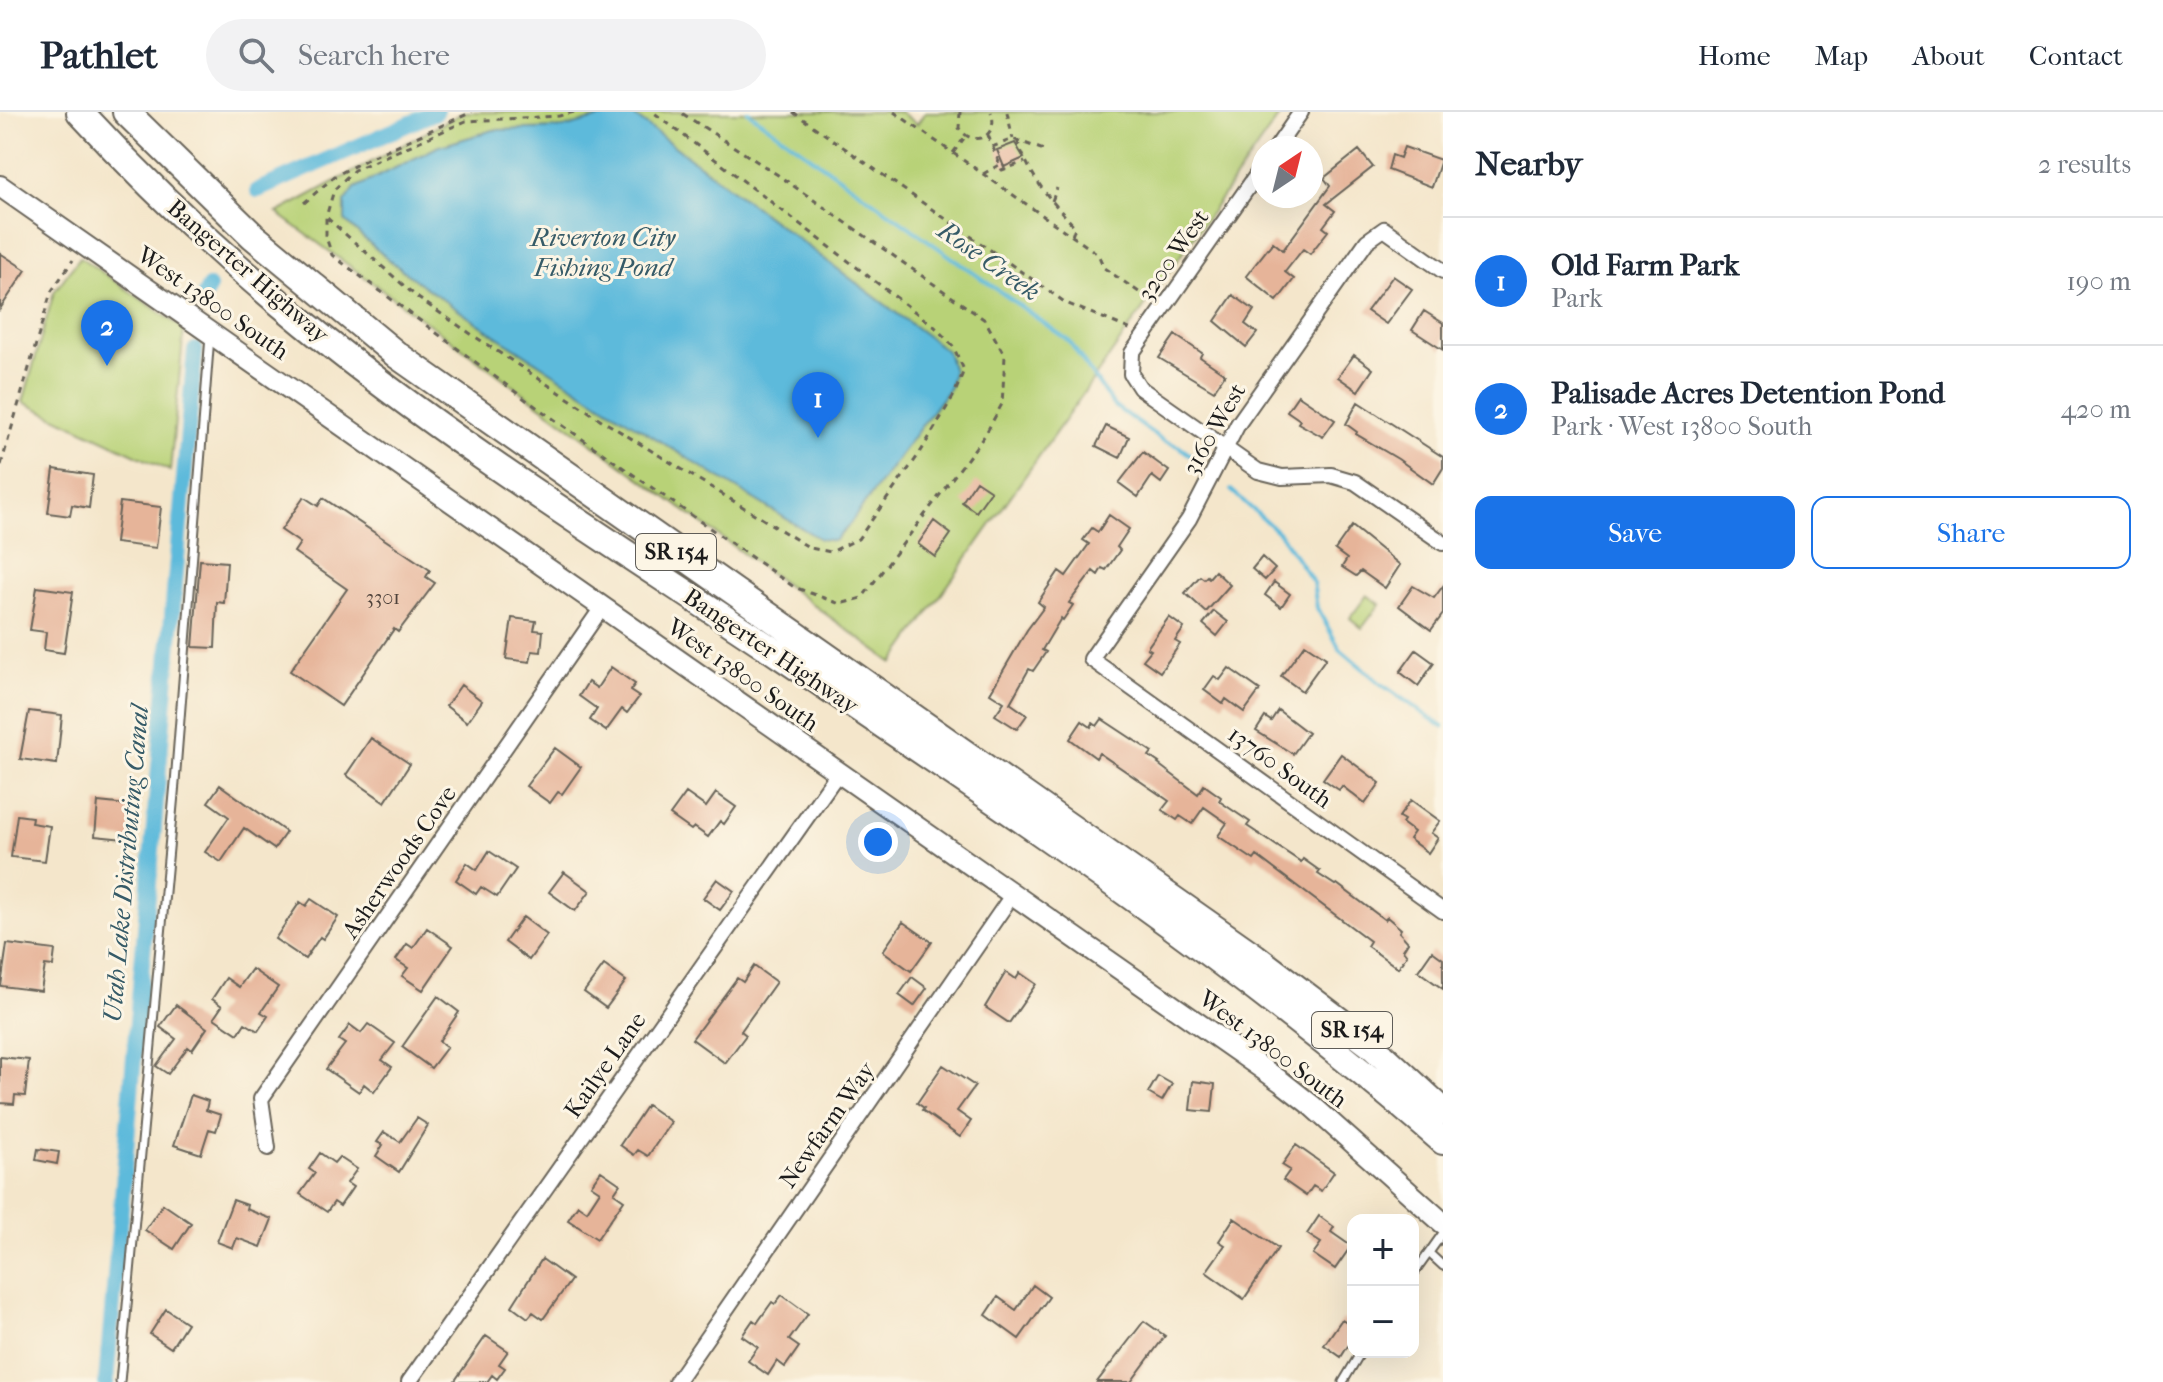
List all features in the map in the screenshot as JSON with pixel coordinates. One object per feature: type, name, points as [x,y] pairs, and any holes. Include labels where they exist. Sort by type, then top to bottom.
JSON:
[{"type":"highway","name":"Bangerter Highway","points":[[80,112],[215,247],[304,324],[388,388],[597,535],[1041,833],[1301,1026],[1443,1141]]},
{"type":"highway","name":"Bangerter Highway","points":[[126,112],[253,236],[397,355],[1255,957],[1371,1045],[1443,1111]]},
{"type":"highway","points":[[1255,957],[1345,1014],[1443,1091]]},
{"type":"highway","points":[[1301,1026],[1443,1158]]},
{"type":"street","points":[[1284,136],[1301,112]]},
{"type":"street","name":"3200 West","points":[[1225,449],[1140,388],[1131,374],[1132,353],[1251,183]]},
{"type":"street","name":"West 13800 South","points":[[0,186],[1283,1083],[1443,1223]]},
{"type":"street","name":"3160 West","points":[[1091,659],[1189,519],[1238,424],[1367,241],[1384,229],[1443,271]]},
{"type":"street","points":[[1225,449],[1258,471],[1282,477],[1331,475],[1355,482],[1443,543]]},
{"type":"street","name":"Asherwoods Cove","points":[[268,1148],[261,1099],[601,609]]},
{"type":"street","name":"13760 South","points":[[1091,659],[1443,911]]},
{"type":"street","name":"Kailye Lane","points":[[409,1382],[838,773]]},
{"type":"street","name":"Newfarm Way","points":[[676,1382],[1013,894]]},
{"type":"lane","points":[[120,1382],[175,783],[211,332]]},
{"type":"lane","points":[[1419,1267],[1443,1233]]},
{"type":"lane","points":[[1429,1253],[1443,1266]]},
{"type":"lane","points":[[1343,1382],[1357,1358]]},
{"type":"path","points":[[304,203],[335,176],[472,112]]},
{"type":"path","points":[[574,112],[559,116],[466,121],[354,170],[334,190],[326,217],[326,237],[332,255],[525,399],[794,587],[840,604],[862,598],[985,435],[1002,404],[1005,356],[985,320],[790,183],[680,112]]},
{"type":"path","points":[[326,217],[418,298],[526,370],[763,520],[810,548],[831,552],[858,539],[920,453],[954,395],[964,370],[953,346],[935,327],[653,112]]},
{"type":"path","points":[[793,112],[1066,303],[1133,331]]},
{"type":"path","points":[[894,112],[1098,254],[1104,268],[1152,301]]},
{"type":"path","points":[[960,112],[959,128],[965,136],[979,139],[988,135],[993,128],[992,114],[1004,112],[1025,162],[1075,227],[1072,236]]},
{"type":"path","points":[[988,135],[1002,170],[1025,162]]},
{"type":"path","points":[[953,153],[965,136]]},
{"type":"path","points":[[992,147],[1015,140],[1044,150]]},
{"type":"path","points":[[983,174],[999,165]]},
{"type":"path","points":[[1052,201],[1057,188]]},
{"type":"path","points":[[1,465],[51,292],[73,260]]},
{"type":"green space","points":[[464,112],[900,112],[917,124],[925,112],[1282,112],[1265,136],[1251,136],[1251,156],[893,663],[277,213]]},
{"type":"green space","points":[[80,257],[184,329],[170,471],[23,402],[54,292]]},
{"type":"green space","points":[[1367,595],[1380,604],[1362,628],[1350,618]]},
{"type":"water","name":"Riverton City Fishing Pond","points":[[618,113],[633,115],[947,351],[953,371],[950,387],[834,541],[820,539],[785,518],[541,365],[415,280],[345,221],[345,202],[355,188],[437,147],[493,130],[563,128]]},
{"type":"building","points":[[1015,143],[1024,158],[1004,167],[997,150]]},
{"type":"building","points":[[1404,147],[1441,160],[1432,187],[1388,170],[1392,155],[1400,158]]},
{"type":"building","points":[[1359,150],[1373,167],[1326,204],[1335,211],[1323,227],[1328,231],[1310,254],[1303,249],[1285,272],[1294,279],[1277,301],[1246,276],[1273,242],[1283,250],[1314,208],[1323,208],[1323,196],[1330,186],[1324,178]]},
{"type":"building","points":[[0,253],[26,270],[0,309]]},
{"type":"building","points":[[1393,276],[1412,289],[1386,324],[1367,311]]},
{"type":"building","points":[[1233,295],[1254,310],[1245,324],[1257,333],[1246,347],[1215,321]]},
{"type":"building","points":[[1424,311],[1443,323],[1443,350],[1412,330]]},
{"type":"building","points":[[1175,335],[1202,353],[1200,357],[1225,374],[1214,391],[1159,358]]},
{"type":"building","points":[[1354,355],[1373,369],[1358,391],[1338,377]]},
{"type":"building","points":[[1298,395],[1335,420],[1323,437],[1298,423],[1300,420],[1287,411]]},
{"type":"building","points":[[1358,402],[1443,457],[1443,468],[1433,484],[1356,434],[1346,424]]},
{"type":"building","points":[[1106,426],[1129,437],[1120,458],[1096,446]]},
{"type":"building","points":[[1143,452],[1169,471],[1161,483],[1152,476],[1138,497],[1119,483]]},
{"type":"building","points":[[54,469],[93,475],[89,508],[72,505],[70,516],[48,513]]},
{"type":"building","points":[[976,481],[991,491],[976,512],[962,502]]},
{"type":"building","points":[[304,497],[318,506],[323,498],[430,570],[426,577],[435,583],[398,632],[394,629],[341,706],[290,671],[347,589],[294,552],[300,543],[281,530]]},
{"type":"building","points":[[120,502],[161,507],[156,548],[115,543]]},
{"type":"building","points":[[1109,515],[1129,529],[1117,547],[1120,550],[1106,570],[1102,568],[1098,575],[1093,571],[1069,603],[1073,605],[1063,620],[1061,618],[1042,650],[1046,652],[1033,671],[1029,669],[1010,703],[1027,715],[1017,729],[995,715],[1004,702],[990,693],[1044,607],[1038,602],[1059,571],[1066,576],[1089,544],[1083,540],[1092,528],[1098,532]]},
{"type":"building","points":[[934,521],[951,534],[935,557],[918,544]]},
{"type":"building","points":[[1352,526],[1400,565],[1385,588],[1361,571],[1356,576],[1342,567],[1347,559],[1335,550]]},
{"type":"building","points":[[1262,557],[1275,569],[1265,580],[1252,569]]},
{"type":"building","points":[[200,560],[227,562],[224,603],[217,602],[215,648],[193,647]]},
{"type":"building","points":[[1215,571],[1230,585],[1206,612],[1185,593],[1200,576],[1209,578]]},
{"type":"building","points":[[1274,582],[1290,594],[1281,607],[1265,595]]},
{"type":"building","points":[[1413,586],[1434,598],[1443,586],[1443,614],[1431,630],[1399,606]]},
{"type":"building","points":[[37,587],[73,592],[64,653],[44,650],[46,632],[30,630]]},
{"type":"building","points":[[1214,611],[1228,622],[1217,636],[1203,624]]},
{"type":"building","points":[[1169,617],[1184,628],[1175,641],[1180,644],[1160,672],[1143,660],[1151,650],[1147,648]]},
{"type":"building","points":[[512,618],[536,621],[534,630],[543,631],[541,652],[532,651],[530,662],[506,659]]},
{"type":"building","points":[[1305,644],[1326,658],[1302,691],[1281,676]]},
{"type":"building","points":[[1416,650],[1434,663],[1418,686],[1400,672]]},
{"type":"building","points":[[611,667],[635,684],[630,691],[639,697],[627,713],[622,709],[606,731],[590,720],[597,709],[579,696],[588,682],[597,688]]},
{"type":"building","points":[[1229,668],[1260,690],[1244,712],[1226,699],[1223,704],[1204,690],[1214,676],[1220,680]]},
{"type":"building","points":[[461,685],[482,701],[467,722],[446,706]]},
{"type":"building","points":[[1278,710],[1308,733],[1293,754],[1256,731],[1265,717],[1271,721]]},
{"type":"building","points":[[29,711],[62,715],[57,764],[20,759]]},
{"type":"building","points":[[1102,719],[1152,752],[1149,756],[1198,794],[1204,785],[1221,797],[1219,801],[1250,822],[1247,826],[1301,862],[1303,859],[1320,871],[1318,874],[1337,884],[1385,920],[1387,917],[1401,929],[1399,932],[1408,942],[1403,950],[1407,955],[1398,968],[1367,946],[1370,941],[1257,856],[1254,860],[1218,836],[1227,823],[1204,807],[1192,824],[1180,816],[1177,820],[1162,810],[1169,801],[1099,753],[1096,758],[1070,739],[1082,721],[1091,727],[1093,723],[1097,726]]},
{"type":"building","points":[[371,738],[410,764],[385,802],[346,775]]},
{"type":"building","points":[[555,748],[581,767],[562,794],[558,792],[550,803],[526,786]]},
{"type":"building","points":[[1341,754],[1380,783],[1365,804],[1342,786],[1339,790],[1323,779]]},
{"type":"building","points":[[220,785],[286,832],[274,849],[244,828],[221,862],[205,852],[229,817],[208,802]]},
{"type":"building","points":[[686,793],[706,807],[716,793],[736,807],[724,824],[720,821],[708,837],[694,827],[691,830],[670,815]]},
{"type":"building","points":[[1411,800],[1440,821],[1431,833],[1438,838],[1428,853],[1409,839],[1414,832],[1399,817]]},
{"type":"building","points":[[98,802],[137,806],[134,840],[95,836]]},
{"type":"building","points":[[17,815],[32,817],[31,823],[50,826],[45,861],[11,857]]},
{"type":"building","points":[[489,851],[516,869],[497,897],[481,887],[476,894],[456,880],[467,863],[477,870]]},
{"type":"building","points":[[564,872],[590,891],[575,911],[549,892]]},
{"type":"building","points":[[717,879],[734,891],[720,910],[703,898]]},
{"type":"building","points":[[311,899],[338,917],[305,959],[275,939],[300,902],[306,906]]},
{"type":"building","points":[[523,917],[547,935],[529,960],[505,942]]},
{"type":"building","points":[[903,922],[932,942],[911,971],[883,951]]},
{"type":"building","points":[[427,928],[453,946],[423,990],[402,976],[408,968],[396,960],[407,944],[413,948]]},
{"type":"building","points":[[7,944],[55,950],[53,966],[45,965],[41,991],[1,986]]},
{"type":"building","points":[[1432,951],[1443,959],[1443,989],[1418,971]]},
{"type":"building","points":[[604,965],[626,981],[606,1008],[584,992]]},
{"type":"building","points":[[754,966],[776,982],[741,1031],[746,1035],[725,1063],[692,1039],[737,978],[743,982]]},
{"type":"building","points":[[252,969],[278,987],[261,1012],[268,1016],[258,1031],[245,1023],[238,1034],[214,1018],[222,1006],[212,999],[226,978],[239,987]]},
{"type":"building","points":[[1006,972],[1016,979],[1020,973],[1036,984],[1009,1023],[985,1007]]},
{"type":"building","points":[[912,977],[927,988],[914,1006],[899,995]]},
{"type":"building","points":[[438,996],[459,1012],[439,1041],[447,1047],[431,1068],[402,1047]]},
{"type":"building","points":[[176,1005],[207,1028],[192,1050],[188,1047],[168,1074],[156,1066],[176,1039],[160,1027]]},
{"type":"building","points":[[368,1024],[395,1043],[382,1060],[392,1067],[374,1092],[364,1084],[359,1092],[326,1069],[345,1044],[339,1040],[350,1025],[361,1033]]},
{"type":"building","points":[[0,1057],[29,1060],[25,1096],[15,1095],[14,1104],[0,1103]]},
{"type":"building","points":[[943,1065],[975,1086],[957,1111],[971,1121],[960,1137],[917,1103]]},
{"type":"building","points":[[1158,1076],[1172,1084],[1162,1101],[1148,1093]]},
{"type":"building","points":[[1193,1081],[1215,1084],[1212,1112],[1190,1110]]},
{"type":"building","points":[[191,1095],[208,1101],[206,1110],[221,1115],[216,1131],[209,1129],[201,1154],[174,1145]]},
{"type":"building","points":[[647,1105],[671,1122],[648,1156],[638,1150],[634,1155],[620,1145]]},
{"type":"building","points":[[417,1118],[428,1125],[399,1172],[376,1156],[383,1145],[377,1142],[384,1132],[400,1142]]},
{"type":"building","points":[[1296,1145],[1334,1172],[1321,1191],[1313,1186],[1306,1196],[1283,1180],[1290,1170],[1282,1165]]},
{"type":"building","points":[[38,1149],[59,1152],[57,1164],[36,1160]]},
{"type":"building","points":[[320,1153],[334,1163],[339,1157],[357,1169],[347,1183],[353,1187],[340,1206],[334,1202],[327,1212],[300,1194],[315,1173],[309,1169]]},
{"type":"building","points":[[601,1171],[620,1184],[614,1193],[624,1200],[597,1239],[568,1220],[578,1205],[587,1211],[600,1191],[591,1185]]},
{"type":"building","points":[[233,1200],[272,1219],[261,1247],[237,1238],[233,1248],[217,1242]]},
{"type":"building","points":[[163,1204],[191,1223],[174,1249],[145,1230]]},
{"type":"building","points":[[1319,1216],[1334,1227],[1331,1232],[1347,1243],[1347,1252],[1335,1269],[1313,1254],[1321,1243],[1307,1234]]},
{"type":"building","points":[[1234,1218],[1278,1248],[1244,1299],[1206,1272],[1225,1245],[1219,1241]]},
{"type":"building","points":[[542,1259],[571,1280],[543,1319],[533,1312],[528,1318],[512,1306]]},
{"type":"building","points":[[1033,1285],[1049,1297],[1019,1339],[986,1315],[998,1297],[1016,1310]]},
{"type":"building","points":[[782,1295],[808,1314],[789,1340],[799,1347],[785,1367],[777,1361],[768,1375],[748,1361],[758,1347],[742,1336],[753,1320],[757,1323],[772,1302],[775,1304]]},
{"type":"building","points":[[166,1309],[187,1323],[171,1348],[150,1334]]},
{"type":"building","points":[[1342,1319],[1347,1322],[1347,1348],[1341,1357],[1324,1345]]},
{"type":"building","points":[[1144,1321],[1165,1336],[1131,1382],[1097,1382]]},
{"type":"building","points":[[486,1336],[508,1351],[499,1364],[505,1368],[497,1379],[492,1375],[487,1382],[454,1382]]},
{"type":"waterway","name":"Utah Lake Distributing Canal","points":[[258,190],[436,112]]},
{"type":"waterway","name":"Rose Creek","points":[[748,112],[1069,341],[1113,405],[1162,440],[1192,456]]},
{"type":"waterway","name":"Utah Lake Distributing Canal","points":[[202,300],[209,287]]},
{"type":"waterway","name":"Utah Lake Distributing Canal","points":[[106,1382],[195,350]]},
{"type":"waterway","name":"Rose Creek","points":[[1231,490],[1280,534],[1313,582],[1317,608],[1340,649],[1381,684],[1443,727]]},
{"type":"place","name":"Palisade Acres Detention Pond","points":[[107,366]]},
{"type":"place","name":"Old Farm Park","points":[[818,438]]}]
